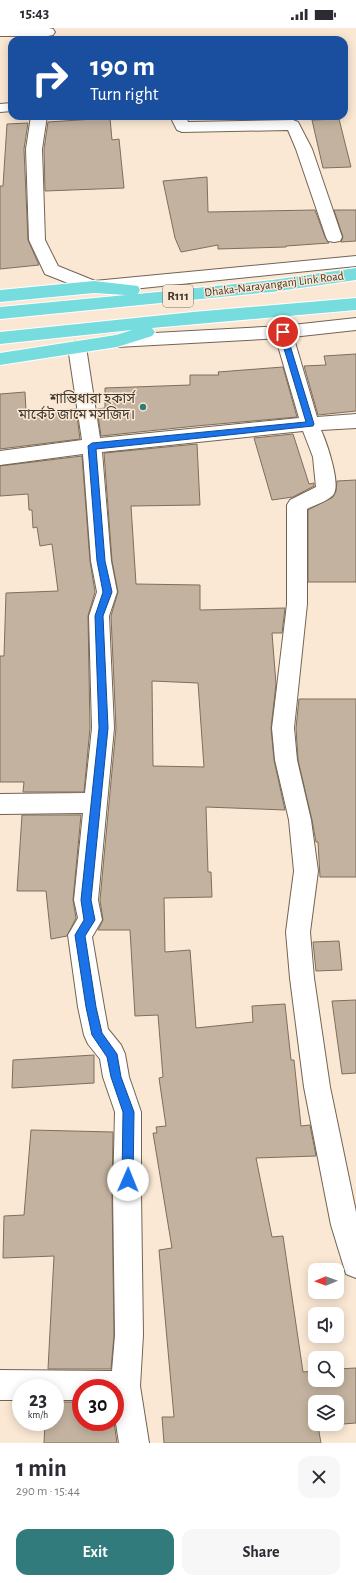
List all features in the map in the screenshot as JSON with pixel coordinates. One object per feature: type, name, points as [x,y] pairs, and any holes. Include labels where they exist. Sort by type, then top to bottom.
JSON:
[{"type":"main road","name":"Dhaka-Narayanganj Link Road","points":[[0,313],[272,286],[356,274]]},
{"type":"main road","name":"R111","points":[[0,296],[94,287],[187,295]]},
{"type":"main road","name":"Dhaka-Narayanganj Link Road","points":[[0,338],[193,318],[356,304]]},
{"type":"main road","name":"R111","points":[[0,359],[77,346],[117,342],[193,318]]},
{"type":"street","points":[[0,32],[48,33]]},
{"type":"street","points":[[38,120],[34,150],[37,240],[51,270],[94,287],[356,261]]},
{"type":"street","points":[[179,120],[182,127],[293,125],[304,149],[334,237]]},
{"type":"street","points":[[117,342],[283,332],[356,324]]},
{"type":"street","points":[[283,332],[310,424],[322,457],[326,491],[297,505],[297,604],[283,728],[286,760],[300,820],[306,871],[298,932],[302,978],[317,1087],[345,1226],[356,1264]]},
{"type":"street","points":[[77,346],[92,446],[101,561],[107,592],[99,616],[103,728],[86,900],[90,920],[80,935],[91,1007],[97,1035],[112,1054],[116,1077],[128,1112],[127,1193],[129,1335],[125,1386],[134,1443]]},
{"type":"street","points":[[0,458],[92,446],[310,424],[356,421]]},
{"type":"street","points":[[0,804],[96,803]]},
{"type":"street","points":[[0,1384],[125,1386]]},
{"type":"building","points":[[110,120],[112,140],[119,139],[124,188],[45,191],[44,149],[48,122]]},
{"type":"building","points":[[312,120],[339,120],[351,167],[323,168]]},
{"type":"building","points":[[28,123],[24,149],[28,240],[39,265],[0,269],[0,186],[3,186],[7,124]]},
{"type":"building","points":[[207,177],[208,212],[315,210],[325,237],[329,243],[286,247],[218,249],[218,245],[181,252],[175,238],[163,181]]},
{"type":"building","points":[[334,210],[356,210],[356,241],[341,242],[343,237]]},
{"type":"building","points":[[356,354],[356,411],[318,415],[304,366],[326,365],[324,356]]},
{"type":"building","points":[[283,367],[297,417],[101,436],[97,409],[105,408],[105,388],[190,385],[190,375],[219,375],[218,372]]},
{"type":"building","points":[[25,392],[26,411],[76,409],[80,439],[0,449],[0,394]]},
{"type":"building","points":[[293,434],[309,484],[314,483],[314,486],[293,497],[272,500],[254,438]]},
{"type":"building","points":[[197,444],[200,505],[131,506],[136,584],[200,585],[200,610],[285,608],[282,633],[272,633],[276,684],[271,728],[274,760],[285,810],[206,807],[208,872],[211,872],[212,897],[164,898],[165,952],[190,950],[196,1028],[253,1022],[252,1006],[285,1004],[291,1060],[294,1060],[301,1126],[310,1125],[316,1156],[256,1158],[272,1237],[283,1236],[303,1372],[308,1372],[308,1387],[344,1387],[344,1369],[356,1368],[356,1423],[344,1424],[344,1395],[308,1395],[308,1431],[319,1431],[321,1443],[164,1443],[162,1417],[174,1417],[159,1250],[172,1248],[153,1133],[157,1133],[156,1127],[166,1126],[159,1078],[163,1077],[158,1015],[135,1016],[130,930],[98,930],[103,920],[100,900],[116,728],[111,616],[118,592],[112,561],[104,453]],"holes":[[[152,681],[198,683],[204,767],[153,766]]]},
{"type":"building","points":[[82,456],[90,561],[95,592],[88,616],[90,728],[84,792],[23,792],[24,782],[0,782],[0,656],[4,656],[6,593],[58,591],[52,544],[40,546],[37,527],[33,528],[32,510],[29,510],[28,494],[0,496],[0,466]]},
{"type":"building","points":[[356,480],[356,582],[308,582],[308,510],[333,497],[336,491],[337,481]]},
{"type":"building","points":[[299,699],[356,699],[356,877],[320,877],[318,842],[316,842],[298,760],[296,728]]},
{"type":"building","points":[[22,815],[81,815],[73,900],[76,918],[67,936],[51,939],[46,891],[17,891]]},
{"type":"building","points":[[339,941],[342,970],[316,971],[313,942]]},
{"type":"building","points":[[356,1000],[356,1073],[342,1074],[332,1001]]},
{"type":"building","points":[[94,1055],[94,1083],[12,1088],[13,1060]]},
{"type":"building","points":[[31,1130],[113,1132],[112,1193],[114,1335],[111,1369],[48,1369],[54,1256],[3,1258],[4,1216],[24,1215]]},
{"type":"building","points":[[64,1402],[72,1402],[72,1431],[115,1431],[117,1443],[44,1443],[45,1431],[64,1431]]},
{"type":"place","name":"শান্তিধারা হকার্স মার্কেট জামে মসজিদ।","points":[[143,407]]},
{"type":"route","points":[[128,1180],[128,1112],[116,1077],[112,1054],[97,1035],[91,1007],[80,935],[90,920],[86,900],[103,728],[99,616],[107,592],[101,561],[92,446],[310,424],[283,332]]}]
